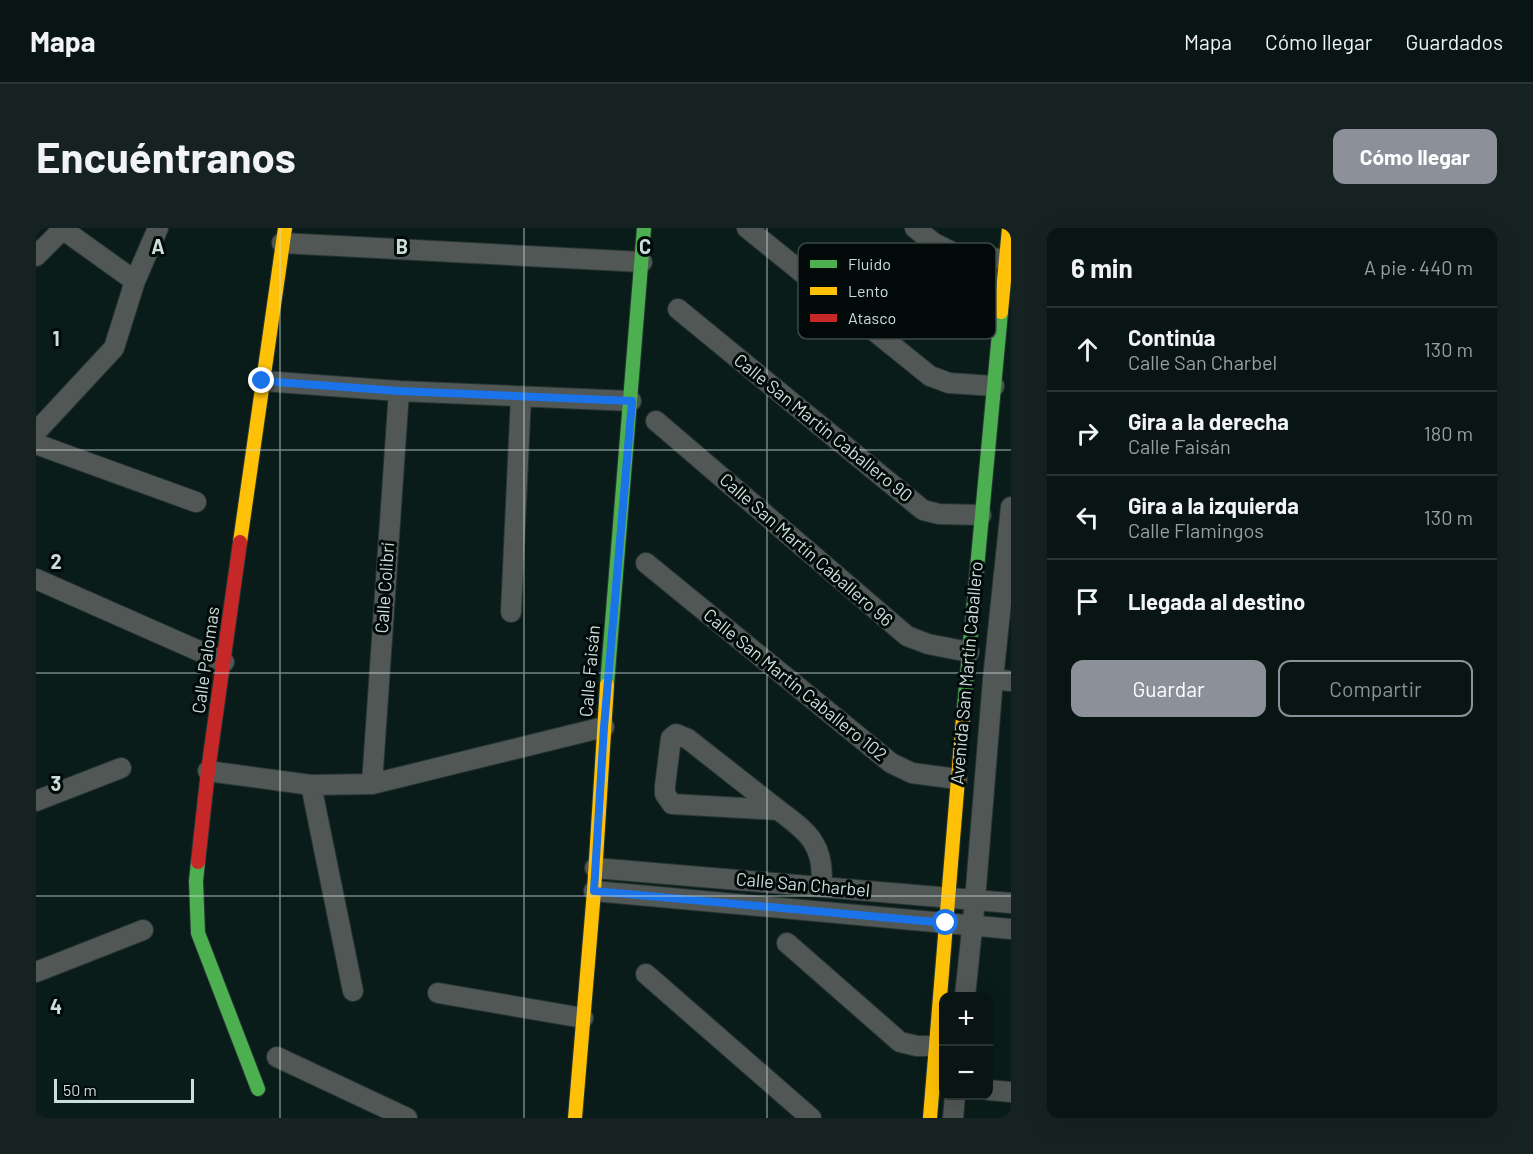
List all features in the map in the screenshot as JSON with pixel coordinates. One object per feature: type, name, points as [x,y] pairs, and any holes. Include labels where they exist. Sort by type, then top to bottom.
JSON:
[{"type":"street","points":[[36,432],[114,348],[135,281],[158,228]]},
{"type":"street","name":"Calle Faisán","points":[[575,1118],[644,228]]},
{"type":"street","points":[[747,228],[798,269]]},
{"type":"street","points":[[915,228],[934,243]]},
{"type":"street","name":"Avenida San Martín Caballero","points":[[930,1118],[957,779],[981,515],[1008,260],[1009,228]]},
{"type":"street","points":[[36,256],[62,229],[135,281]]},
{"type":"street","points":[[283,236],[642,262]]},
{"type":"street","name":"Calle Palomas","points":[[258,1089],[198,933],[196,881],[208,771],[283,236]]},
{"type":"street","name":"Calle San Martín Caballero 90","points":[[678,309],[923,510],[939,514],[981,515]]},
{"type":"street","points":[[884,339],[930,376],[949,383],[994,386]]},
{"type":"street","points":[[262,381],[399,391],[632,401]]},
{"type":"street","name":"Calle Colibrí","points":[[372,784],[399,391]]},
{"type":"street","points":[[511,612],[521,396]]},
{"type":"street","name":"Calle San Martín Caballero 96","points":[[656,422],[907,636],[928,644],[969,651]]},
{"type":"street","points":[[36,444],[196,502]]},
{"type":"street","name":"Avenida San Martín Caballero","points":[[965,992],[1002,680],[1010,519]]},
{"type":"street","name":"Calle San Martín Caballero 102","points":[[646,563],[891,763],[912,773],[957,779]]},
{"type":"street","points":[[36,579],[224,662]]},
{"type":"street","points":[[208,771],[311,785],[372,784],[604,727]]},
{"type":"street","points":[[778,810],[672,804],[665,795],[671,738],[676,734],[688,739],[778,810],[813,840],[820,855],[821,887]]},
{"type":"street","points":[[36,801],[121,768]]},
{"type":"street","points":[[311,785],[353,991]]},
{"type":"street","name":"Calle San Charbel","points":[[595,868],[1011,903]]},
{"type":"street","name":"Calle San Charbel","points":[[594,891],[1011,929]]},
{"type":"street","points":[[36,972],[143,930]]},
{"type":"street","points":[[787,943],[900,1042],[935,1046]]},
{"type":"street","points":[[646,974],[810,1118]]},
{"type":"street","points":[[438,993],[583,1018]]},
{"type":"street","points":[[277,1057],[407,1118]]},
{"type":"street","points":[[993,1090],[1011,1092]]},
{"type":"street","points":[[953,1118],[955,1100]]},
{"type":"traffic: fast","points":[[607,685],[644,228]]},
{"type":"traffic: fast","points":[[963,718],[1001,312]]},
{"type":"traffic: fast","points":[[198,862],[196,881],[198,933],[258,1089]]},
{"type":"traffic: slow","points":[[240,542],[285,228]]},
{"type":"traffic: slow","points":[[1001,312],[1009,228]]},
{"type":"traffic: slow","points":[[575,1118],[594,891],[607,685]]},
{"type":"traffic: slow","points":[[930,1118],[963,718]]},
{"type":"traffic: jam","points":[[198,862],[208,771],[240,542]]},
{"type":"route","points":[[262,381],[399,391],[632,401],[604,727],[594,891],[946,923]]}]
